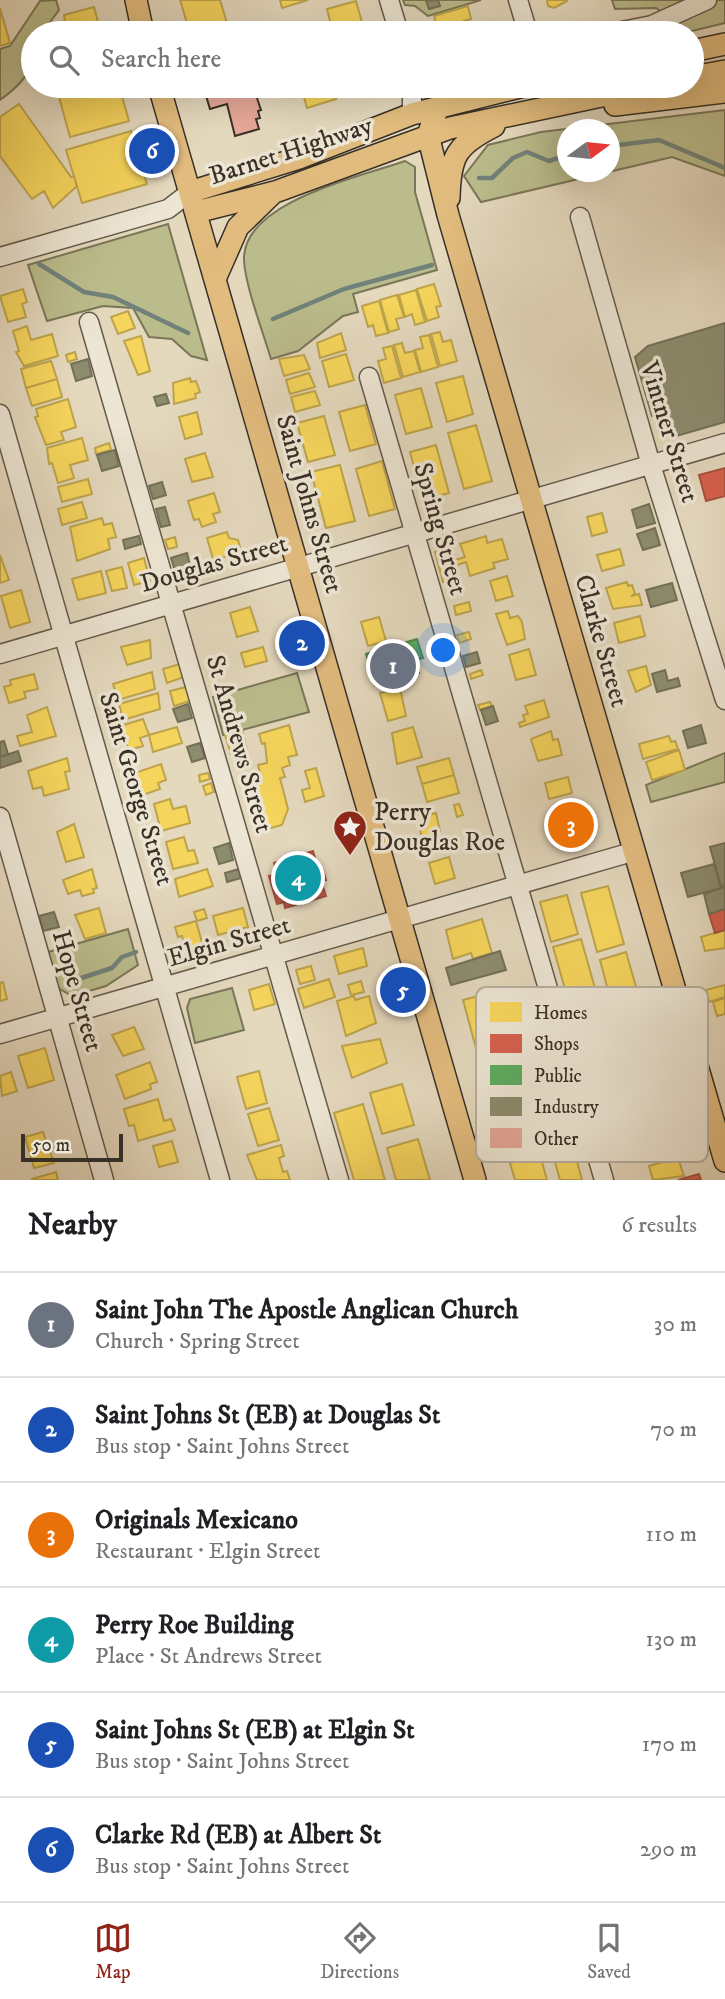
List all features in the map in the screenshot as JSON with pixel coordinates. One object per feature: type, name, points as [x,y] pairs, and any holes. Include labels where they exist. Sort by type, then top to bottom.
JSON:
[{"type":"main road","points":[[704,48],[725,44]]},
{"type":"main road","points":[[704,75],[725,71]]},
{"type":"main road","name":"Barnet Highway","points":[[704,95],[725,92]]},
{"type":"main road","name":"Saint Johns Street","points":[[163,98],[475,1180]]},
{"type":"main road","name":"Barnet Highway","points":[[193,202],[412,114],[475,98]]},
{"type":"main road","name":"Barnet Highway","points":[[193,202],[275,192],[428,135],[598,98]]},
{"type":"main road","name":"Barnet Highway","points":[[568,105],[586,107],[687,98]]},
{"type":"main road","points":[[428,135],[438,107]]},
{"type":"main road","points":[[448,215],[450,173],[457,152],[466,141],[511,115]]},
{"type":"main road","name":"Clarke Street","points":[[428,135],[448,215],[673,987]]},
{"type":"main road","points":[[215,279],[244,219],[275,192]]},
{"type":"main road","name":"Clarke Street","points":[[708,1105],[725,1161]]},
{"type":"street","points":[[389,0],[395,21]]},
{"type":"street","points":[[518,0],[524,21]]},
{"type":"street","points":[[661,21],[707,0]]},
{"type":"street","points":[[412,98],[412,114]]},
{"type":"street","points":[[0,257],[193,202]]},
{"type":"street","name":"Vintner Street","points":[[580,217],[651,465],[725,700]]},
{"type":"street","name":"St Andrews Street","points":[[89,322],[338,1180]]},
{"type":"street","name":"Spring Street","points":[[369,377],[547,987]]},
{"type":"street","name":"Saint George Street","points":[[0,414],[220,1180]]},
{"type":"street","name":"Douglas Street","points":[[0,653],[725,443]]},
{"type":"street","name":"Hope Street","points":[[0,817],[104,1180]]},
{"type":"street","name":"Elgin Street","points":[[0,1034],[400,921],[632,852]]},
{"type":"street","name":"Spring Street","points":[[599,1162],[604,1180]]},
{"type":"green space","points":[[56,0],[59,10],[51,21],[27,21],[40,1]]},
{"type":"green space","points":[[403,0],[481,0],[428,16],[415,6],[405,5]]},
{"type":"green space","points":[[612,0],[725,0],[725,23],[704,28],[704,21],[673,21],[656,8],[615,9]]},
{"type":"green space","points":[[21,30],[21,81],[0,100],[0,49],[10,46]]},
{"type":"green space","points":[[725,110],[725,176],[672,157],[620,170],[620,123]]},
{"type":"green space","points":[[557,130],[557,182],[566,182],[481,202],[464,176],[488,145]]},
{"type":"green space","points":[[405,161],[415,167],[415,192],[437,270],[353,294],[358,312],[343,316],[298,351],[271,359],[245,270],[248,240],[262,222],[282,207],[334,184]]},
{"type":"green space","points":[[168,224],[207,360],[191,356],[172,339],[149,337],[133,308],[103,306],[47,321],[28,265]]},
{"type":"green space","points":[[297,673],[309,712],[223,735],[213,697]]},
{"type":"green space","points":[[725,753],[725,782],[651,802],[646,785]]},
{"type":"green space","points":[[128,929],[138,965],[106,986],[72,996],[58,988],[48,952]]},
{"type":"green space","points":[[232,988],[244,1030],[195,1043],[187,1008],[190,999]]},
{"type":"building: Homes","points":[[180,0],[220,0],[226,21],[186,21]]},
{"type":"building: Homes","points":[[280,0],[308,0],[282,8]]},
{"type":"building: Homes","points":[[547,0],[567,1],[554,8],[548,6]]},
{"type":"building: Homes","points":[[356,1],[362,21],[330,21],[327,9]]},
{"type":"building: Homes","points":[[468,6],[471,19],[435,21],[434,16]]},
{"type":"building: Homes","points":[[94,7],[98,21],[65,21],[64,15]]},
{"type":"building: Homes","points":[[0,8],[10,43],[0,46]]},
{"type":"building: Homes","points":[[59,98],[122,98],[129,121],[70,137]]},
{"type":"building: Homes","points":[[304,98],[336,98],[336,99],[307,108]]},
{"type":"building: Homes","points":[[19,104],[71,177],[74,176],[77,186],[53,208],[44,191],[32,199],[0,156],[0,117]]},
{"type":"building: Homes","points":[[131,131],[147,184],[82,203],[66,150]]},
{"type":"building: Homes","points":[[434,284],[441,306],[436,307],[439,317],[427,321],[417,289]]},
{"type":"building: Homes","points":[[23,289],[27,302],[22,304],[26,317],[8,322],[0,296]]},
{"type":"building: Homes","points":[[416,290],[425,322],[415,325],[412,314],[405,317],[399,295]]},
{"type":"building: Homes","points":[[397,295],[404,317],[396,319],[399,329],[389,332],[380,300]]},
{"type":"building: Homes","points":[[379,301],[388,333],[376,336],[373,325],[368,327],[362,306]]},
{"type":"building: Homes","points":[[128,311],[135,328],[118,334],[111,317]]},
{"type":"building: Homes","points":[[27,326],[31,340],[52,334],[58,356],[24,366],[16,352],[19,351],[13,331]]},
{"type":"building: Homes","points":[[440,332],[443,342],[451,340],[457,361],[440,366],[431,334]]},
{"type":"building: Homes","points":[[341,333],[346,350],[320,358],[317,343]]},
{"type":"building: Homes","points":[[429,335],[438,367],[421,372],[415,350],[423,348],[420,337]]},
{"type":"building: Homes","points":[[141,336],[150,371],[138,375],[124,341]]},
{"type":"building: Homes","points":[[402,343],[405,353],[414,351],[420,372],[403,377],[394,345]]},
{"type":"building: Homes","points":[[392,346],[401,378],[384,383],[378,361],[386,359],[383,348]]},
{"type":"building: Homes","points":[[75,352],[77,359],[68,362],[66,355]]},
{"type":"building: Homes","points":[[346,354],[354,380],[329,387],[322,361]]},
{"type":"building: Homes","points":[[304,355],[310,369],[284,376],[279,359]]},
{"type":"building: Homes","points":[[51,361],[57,379],[26,388],[21,369]]},
{"type":"building: Homes","points":[[309,373],[315,387],[290,394],[286,380]]},
{"type":"building: Homes","points":[[463,376],[473,414],[447,422],[436,383]]},
{"type":"building: Homes","points":[[190,378],[191,382],[196,381],[200,392],[195,394],[196,398],[174,404],[173,383]]},
{"type":"building: Homes","points":[[57,379],[62,397],[32,406],[26,388]]},
{"type":"building: Homes","points":[[421,388],[432,427],[406,434],[395,395]]},
{"type":"building: Homes","points":[[315,391],[320,405],[295,412],[291,397]]},
{"type":"building: Homes","points":[[68,399],[76,427],[61,432],[64,440],[46,445],[35,417],[38,416],[36,409]]},
{"type":"building: Homes","points":[[365,405],[376,444],[350,451],[339,412]]},
{"type":"building: Homes","points":[[197,412],[202,434],[185,439],[179,417]]},
{"type":"building: Homes","points":[[324,416],[335,455],[308,462],[297,423]]},
{"type":"building: Homes","points":[[476,425],[492,481],[464,489],[448,433]]},
{"type":"building: Homes","points":[[82,438],[88,460],[70,465],[74,478],[58,483],[52,463],[49,464],[47,448]]},
{"type":"building: Homes","points":[[109,443],[111,450],[96,454],[95,448]]},
{"type":"building: Homes","points":[[436,445],[449,493],[423,500],[410,452]]},
{"type":"building: Homes","points":[[205,453],[213,477],[192,482],[185,459]]},
{"type":"building: Homes","points":[[382,461],[395,509],[369,516],[356,469]]},
{"type":"building: Homes","points":[[340,465],[355,521],[326,528],[311,472]]},
{"type":"building: Homes","points":[[88,479],[92,494],[62,502],[58,487]]},
{"type":"building: Homes","points":[[214,493],[220,512],[213,514],[216,522],[202,527],[199,519],[194,520],[188,501]]},
{"type":"building: Homes","points":[[82,502],[87,518],[62,525],[58,509]]},
{"type":"building: Homes","points":[[602,513],[607,532],[592,536],[587,517]]},
{"type":"building: Homes","points":[[102,518],[104,525],[112,523],[116,537],[108,539],[110,549],[77,561],[70,527]]},
{"type":"building: Homes","points":[[227,532],[229,538],[238,540],[242,554],[213,559],[207,538]]},
{"type":"building: Homes","points":[[486,536],[487,543],[502,539],[508,559],[493,563],[495,568],[470,576],[466,562],[454,566],[457,578],[443,582],[435,552],[449,548],[452,561],[465,557],[460,544]]},
{"type":"building: Homes","points":[[175,537],[177,547],[168,549],[165,540]]},
{"type":"building: Homes","points":[[620,549],[624,565],[602,571],[597,555]]},
{"type":"building: Homes","points":[[0,555],[9,580],[0,583]]},
{"type":"building: Homes","points":[[144,558],[150,581],[134,585],[128,563]]},
{"type":"building: Homes","points":[[122,567],[127,588],[112,591],[106,571]]},
{"type":"building: Homes","points":[[101,571],[106,593],[78,600],[72,579]]},
{"type":"building: Homes","points":[[507,576],[513,596],[496,601],[490,581]]},
{"type":"building: Homes","points":[[627,582],[628,586],[632,585],[635,594],[631,596],[639,594],[642,605],[613,609],[606,588]]},
{"type":"building: Homes","points":[[21,590],[30,622],[10,628],[1,596]]},
{"type":"building: Homes","points":[[469,602],[471,611],[456,615],[454,606]]},
{"type":"building: Homes","points":[[250,607],[258,631],[237,637],[230,613]]},
{"type":"building: Homes","points":[[508,611],[510,618],[518,616],[522,622],[525,639],[507,645],[496,614]]},
{"type":"building: Homes","points":[[640,616],[645,636],[619,643],[614,623]]},
{"type":"building: Homes","points":[[379,617],[386,641],[368,646],[361,622]]},
{"type":"building: Homes","points":[[469,632],[471,639],[459,643],[457,635]]},
{"type":"building: Homes","points":[[150,640],[151,658],[127,665],[121,647]]},
{"type":"building: Homes","points":[[263,647],[267,661],[245,667],[241,653]]},
{"type":"building: Homes","points":[[529,649],[536,675],[516,680],[509,655]]},
{"type":"building: Homes","points":[[180,664],[184,677],[167,683],[163,669]]},
{"type":"building: Homes","points":[[646,666],[651,685],[636,692],[628,671]]},
{"type":"building: Homes","points":[[481,670],[483,675],[471,679],[470,674]]},
{"type":"building: Homes","points":[[152,672],[155,689],[118,700],[113,684]]},
{"type":"building: Homes","points":[[34,674],[38,689],[24,692],[26,698],[9,703],[4,687],[11,685],[10,680]]},
{"type":"building: Homes","points":[[186,687],[190,701],[174,706],[170,691]]},
{"type":"building: Homes","points":[[400,688],[406,716],[388,721],[380,693]]},
{"type":"building: Homes","points":[[158,693],[160,709],[123,720],[119,704]]},
{"type":"building: Homes","points":[[544,700],[549,717],[520,727],[519,723],[525,721],[523,715],[528,714],[525,706]]},
{"type":"building: Homes","points":[[490,702],[492,706],[480,710],[478,705]]},
{"type":"building: Homes","points":[[47,707],[56,736],[20,746],[17,736],[32,732],[27,715]]},
{"type":"building: Homes","points":[[143,719],[149,735],[140,738],[143,746],[129,750],[126,742],[122,743],[117,727]]},
{"type":"building: Homes","points":[[289,725],[297,755],[288,757],[290,765],[282,768],[285,777],[280,778],[288,809],[282,825],[260,831],[248,787],[253,785],[251,776],[260,773],[258,765],[267,763],[265,743],[262,744],[259,734]]},
{"type":"building: Homes","points":[[177,727],[182,743],[153,752],[149,735]]},
{"type":"building: Homes","points":[[413,727],[422,757],[397,764],[392,733]]},
{"type":"building: Homes","points":[[242,730],[247,750],[231,754],[225,735]]},
{"type":"building: Homes","points":[[551,731],[553,740],[558,739],[562,755],[538,761],[531,739]]},
{"type":"building: Homes","points":[[669,736],[678,749],[643,759],[639,744]]},
{"type":"building: Homes","points":[[679,750],[685,770],[652,780],[646,762]]},
{"type":"building: Homes","points":[[67,758],[70,771],[65,772],[69,789],[44,796],[42,787],[33,789],[28,771]]},
{"type":"building: Homes","points":[[449,758],[454,775],[422,784],[417,767]]},
{"type":"building: Homes","points":[[161,764],[166,780],[158,783],[160,789],[140,796],[132,774]]},
{"type":"building: Homes","points":[[316,768],[324,796],[305,802],[302,790],[310,788],[305,771]]},
{"type":"building: Homes","points":[[208,773],[210,779],[200,782],[199,775]]},
{"type":"building: Homes","points":[[454,775],[459,793],[427,802],[422,784]]},
{"type":"building: Homes","points":[[568,777],[572,793],[549,799],[545,783]]},
{"type":"building: Homes","points":[[211,783],[214,792],[206,795],[203,786]]},
{"type":"building: Homes","points":[[170,799],[173,809],[186,806],[190,823],[161,831],[154,804]]},
{"type":"building: Homes","points":[[459,804],[463,815],[457,817],[454,805]]},
{"type":"building: Homes","points":[[431,811],[432,814],[436,813],[440,831],[437,832],[438,836],[423,841],[416,815]]},
{"type":"building: Homes","points":[[74,824],[84,857],[66,862],[57,832]]},
{"type":"building: Homes","points":[[184,837],[188,851],[194,850],[198,863],[173,869],[166,842]]},
{"type":"building: Homes","points":[[449,857],[455,878],[435,884],[429,863]]},
{"type":"building: Homes","points":[[92,869],[97,888],[93,889],[94,893],[82,896],[80,890],[68,894],[63,880]]},
{"type":"building: Homes","points":[[207,869],[213,886],[179,897],[175,879]]},
{"type":"building: Homes","points":[[608,886],[624,944],[597,952],[581,893]]},
{"type":"building: Homes","points":[[567,895],[578,934],[551,942],[540,902]]},
{"type":"building: Homes","points":[[99,908],[106,933],[85,939],[75,915]]},
{"type":"building: Homes","points":[[243,908],[248,927],[218,935],[213,916]]},
{"type":"building: Homes","points":[[204,909],[207,918],[197,921],[194,912]]},
{"type":"building: Homes","points":[[482,919],[492,953],[473,959],[471,953],[453,959],[446,930]]},
{"type":"building: Homes","points":[[196,921],[203,946],[186,950],[182,936],[178,937],[175,927]]},
{"type":"building: Homes","points":[[725,930],[725,948],[705,951],[701,937]]},
{"type":"building: Homes","points":[[581,939],[595,987],[564,987],[553,947]]},
{"type":"building: Homes","points":[[363,948],[367,966],[339,974],[334,956]]},
{"type":"building: Homes","points":[[626,952],[636,987],[607,987],[600,960]]},
{"type":"building: Homes","points":[[311,966],[315,980],[300,984],[296,970]]},
{"type":"building: Homes","points":[[329,979],[335,997],[304,1008],[298,989]]},
{"type":"building: Homes","points":[[361,981],[364,992],[351,995],[348,985]]},
{"type":"building: Homes","points":[[3,982],[7,999],[0,1001],[0,983]]},
{"type":"building: Homes","points":[[269,984],[275,1004],[254,1010],[249,990]]},
{"type":"building: Homes","points":[[725,985],[725,997],[709,1002],[708,989]]},
{"type":"building: Homes","points":[[354,996],[355,1000],[369,996],[376,1023],[346,1036],[337,1001]]},
{"type":"building: Homes","points":[[476,997],[476,1048],[463,1000]]},
{"type":"building: Homes","points":[[725,998],[725,1014],[717,1016],[713,1002]]},
{"type":"building: Homes","points":[[134,1027],[144,1049],[123,1056],[112,1035]]},
{"type":"building: Homes","points":[[380,1039],[387,1063],[352,1078],[342,1046]]},
{"type":"building: Homes","points":[[45,1048],[54,1080],[28,1088],[18,1056]]},
{"type":"building: Homes","points":[[150,1062],[157,1082],[150,1084],[151,1089],[125,1099],[116,1075]]},
{"type":"building: Homes","points":[[259,1071],[267,1103],[246,1109],[237,1077]]},
{"type":"building: Homes","points":[[11,1072],[17,1091],[2,1096],[0,1076]]},
{"type":"building: Homes","points":[[402,1084],[414,1125],[382,1134],[370,1093]]},
{"type":"building: Homes","points":[[158,1099],[164,1121],[171,1119],[175,1130],[138,1141],[134,1125],[129,1126],[124,1109]]},
{"type":"building: Homes","points":[[363,1104],[385,1180],[354,1180],[334,1113]]},
{"type":"building: Homes","points":[[269,1108],[279,1140],[258,1146],[248,1114]]},
{"type":"building: Homes","points":[[43,1132],[54,1163],[34,1168],[25,1137]]},
{"type":"building: Homes","points":[[418,1139],[430,1180],[396,1180],[387,1148]]},
{"type":"building: Homes","points":[[172,1141],[178,1162],[159,1167],[153,1146]]},
{"type":"building: Homes","points":[[281,1145],[284,1156],[279,1158],[283,1172],[287,1171],[290,1180],[257,1180],[247,1155]]},
{"type":"building: Homes","points":[[542,1162],[547,1180],[515,1180],[510,1163]]},
{"type":"building: Homes","points":[[555,1162],[577,1162],[582,1180],[560,1180]]},
{"type":"building: Homes","points":[[679,1162],[684,1176],[653,1180],[649,1166]]},
{"type":"building: Homes","points":[[56,1172],[58,1180],[32,1180],[32,1179]]},
{"type":"building: Shops","points":[[725,468],[725,496],[706,501],[699,475]]},
{"type":"building: Shops","points":[[576,813],[582,824],[581,830],[562,836],[560,817]]},
{"type":"building: Shops","points":[[313,851],[319,872],[323,870],[326,880],[321,881],[326,896],[285,908],[284,902],[277,904],[269,876],[277,874],[274,863]]},
{"type":"building: Shops","points":[[725,909],[725,930],[715,933],[709,914]]},
{"type":"building: Shops","points":[[699,1174],[701,1180],[678,1180]]},
{"type":"building: Public","points":[[417,639],[423,658],[415,660],[419,673],[375,685],[366,654]]},
{"type":"building: Industry","points":[[438,0],[440,6],[429,9],[426,1]]},
{"type":"building: Industry","points":[[725,323],[725,422],[673,437],[663,431],[658,415],[652,416],[635,357],[648,346]]},
{"type":"building: Industry","points":[[88,359],[92,376],[76,381],[71,364]]},
{"type":"building: Industry","points":[[166,394],[169,403],[157,406],[154,397]]},
{"type":"building: Industry","points":[[115,450],[119,466],[102,471],[97,455]]},
{"type":"building: Industry","points":[[162,482],[166,495],[153,499],[149,486]]},
{"type":"building: Industry","points":[[649,504],[655,523],[637,528],[632,510]]},
{"type":"building: Industry","points":[[165,507],[170,525],[161,527],[156,509]]},
{"type":"building: Industry","points":[[655,528],[660,545],[643,550],[637,534]]},
{"type":"building: Industry","points":[[139,536],[141,544],[125,549],[123,540]]},
{"type":"building: Industry","points":[[187,553],[191,569],[176,574],[171,558]]},
{"type":"building: Industry","points":[[672,583],[677,600],[651,607],[646,590]]},
{"type":"building: Industry","points":[[477,652],[480,663],[466,667],[463,656]]},
{"type":"building: Industry","points":[[665,670],[668,681],[678,678],[680,686],[657,692],[652,674]]},
{"type":"building: Industry","points":[[188,704],[192,718],[178,722],[173,709]]},
{"type":"building: Industry","points":[[493,706],[498,721],[486,725],[481,710]]},
{"type":"building: Industry","points":[[701,725],[706,743],[688,748],[683,731]]},
{"type":"building: Industry","points":[[4,741],[8,754],[0,757],[0,742]]},
{"type":"building: Industry","points":[[200,743],[205,758],[192,762],[187,747]]},
{"type":"building: Industry","points":[[18,751],[21,761],[0,768],[0,757]]},
{"type":"building: Industry","points":[[229,843],[233,860],[219,864],[214,848]]},
{"type":"building: Industry","points":[[725,843],[725,885],[721,887],[710,847]]},
{"type":"building: Industry","points":[[714,864],[721,888],[688,897],[681,873]]},
{"type":"building: Industry","points":[[239,869],[241,878],[227,882],[225,873]]},
{"type":"building: Industry","points":[[725,887],[725,909],[709,914],[704,894]]},
{"type":"building: Industry","points":[[54,912],[59,927],[43,931],[39,916]]},
{"type":"building: Industry","points":[[500,951],[506,970],[451,985],[446,968]]},
{"type":"building: Other","points":[[207,98],[257,98],[261,110],[258,111],[260,118],[256,119],[259,129],[235,136],[227,104],[210,109]]},
{"type":"waterway","points":[[620,145],[659,140],[725,168]]},
{"type":"waterway","points":[[479,178],[492,178],[513,158],[527,152],[549,161],[557,158]]},
{"type":"waterway","points":[[39,264],[84,292],[113,297],[188,333]]},
{"type":"waterway","points":[[273,319],[344,289],[432,265]]},
{"type":"waterway","points":[[72,981],[112,968],[122,957],[136,952]]},
{"type":"place","name":"Clarke Rd (EB) at Albert St","points":[[152,151]]},
{"type":"place","name":"Saint Johns St (EB) at Douglas St","points":[[302,643]]},
{"type":"place","name":"Saint John The Apostle Anglican Church","points":[[393,666]]},
{"type":"place","name":"Originals Mexicano","points":[[571,825]]},
{"type":"place","name":"Perry Douglas Roe","points":[[350,857]]},
{"type":"place","name":"Perry Roe Building","points":[[298,878]]},
{"type":"place","name":"Saint Johns St (EB) at Elgin St","points":[[403,990]]}]
